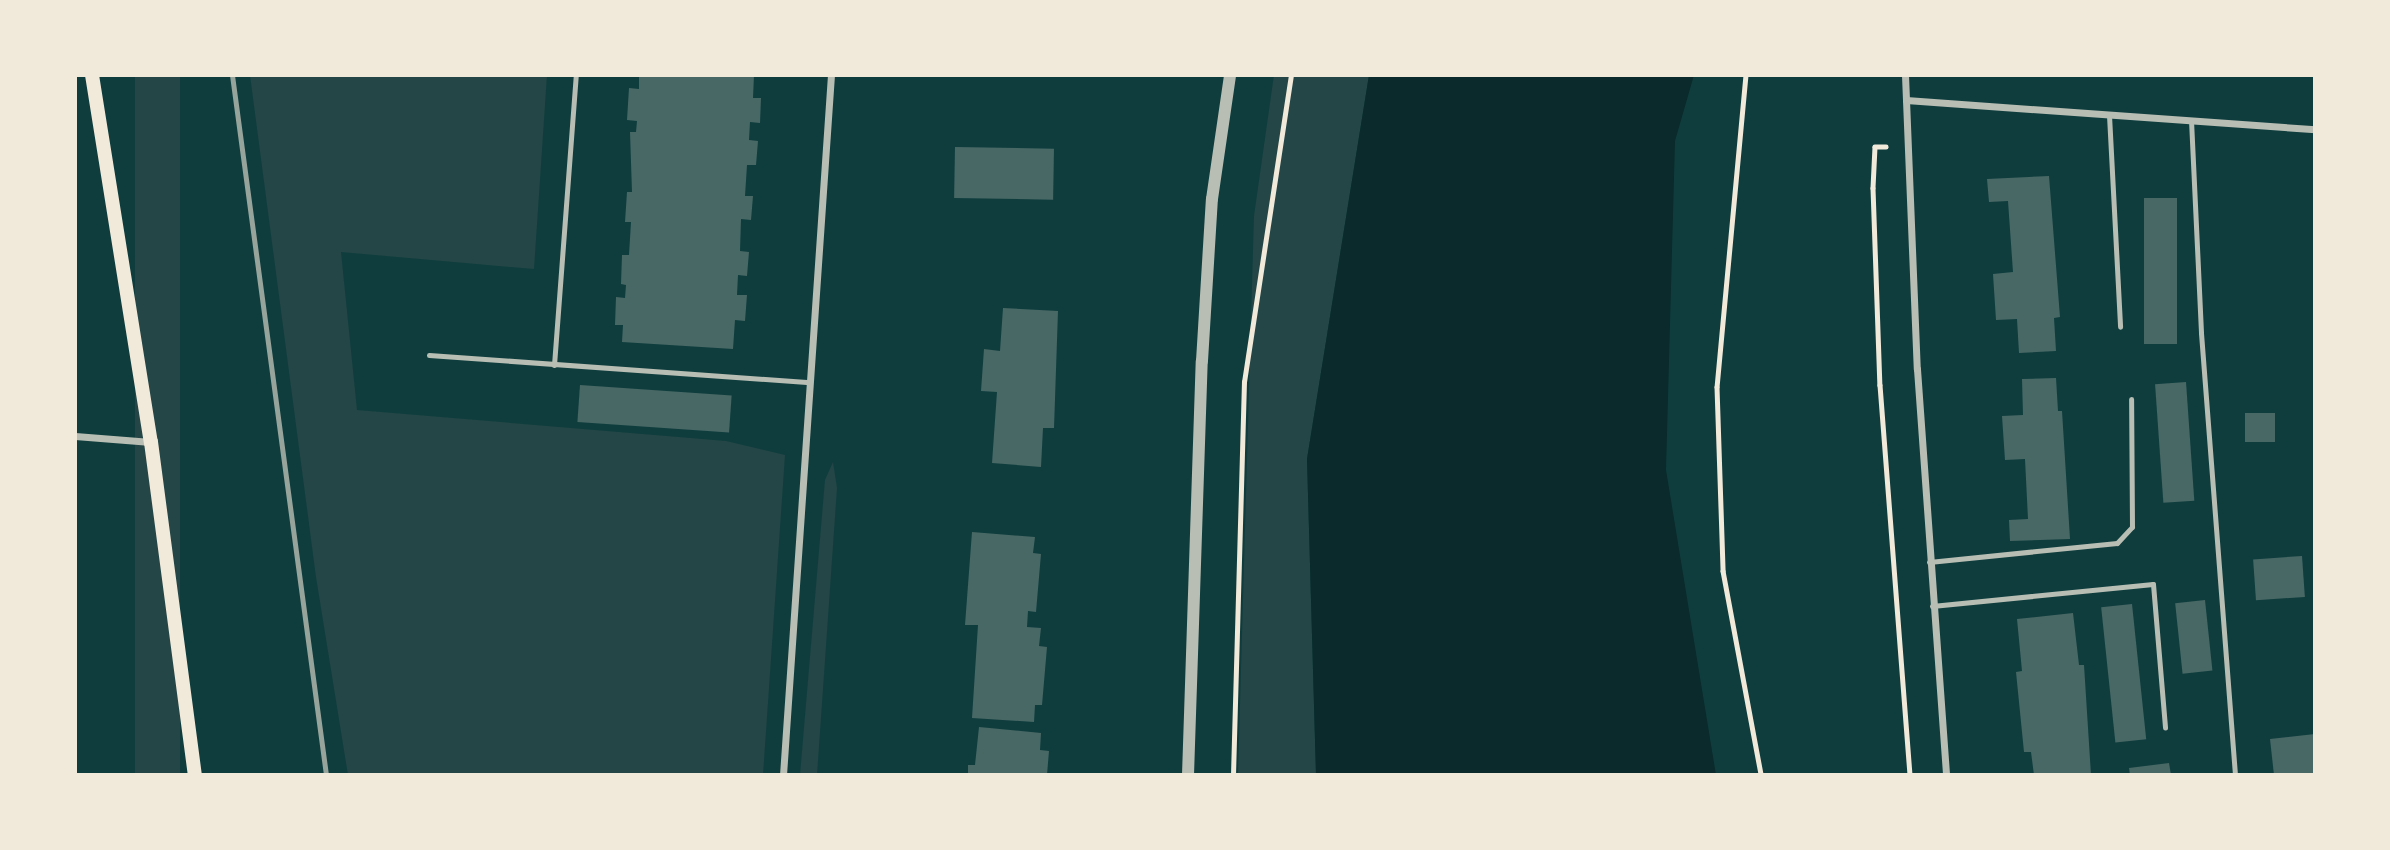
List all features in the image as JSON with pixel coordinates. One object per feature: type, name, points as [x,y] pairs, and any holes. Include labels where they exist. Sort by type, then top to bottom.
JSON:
[{"type":"main road","points":[[92,75],[151,442],[195,775]]},
{"type":"street","points":[[783,775],[831,75]]},
{"type":"street","points":[[1188,775],[1203,334],[1212,199],[1230,75]]},
{"type":"street","points":[[1905,75],[1929,562],[1946,775]]},
{"type":"street","points":[[1906,100],[2315,130]]},
{"type":"street","points":[[75,436],[151,442]]},
{"type":"lane","points":[[554,365],[576,75]]},
{"type":"lane","points":[[2109,115],[2120,327]]},
{"type":"lane","points":[[2191,120],[2202,346],[2235,775]]},
{"type":"lane","points":[[429,355],[810,383]]},
{"type":"lane","points":[[1929,562],[2117,543],[2132,527],[2131,399]]},
{"type":"lane","points":[[1932,606],[2153,584],[2165,727]]},
{"type":"path","points":[[1233,775],[1244,382],[1291,75]]},
{"type":"path","points":[[1746,75],[1717,387],[1723,571],[1761,775]]},
{"type":"path","points":[[1875,147],[1880,384],[1910,775]]},
{"type":"shaded area","points":[[135,75],[180,75],[180,775],[135,775]]},
{"type":"shaded area","points":[[250,75],[547,75],[534,269],[341,252],[357,410],[726,441],[785,455],[763,775],[348,775],[316,577]]},
{"type":"shaded area","points":[[1274,75],[1369,75],[1307,459],[1316,775],[1238,775],[1254,216]]},
{"type":"shaded area","points":[[1369,75],[1694,75],[1675,141],[1666,470],[1716,775],[1316,775],[1307,459]]},
{"type":"shaded area","points":[[833,462],[837,488],[817,775],[800,775],[825,480]]},
{"type":"building","points":[[639,75],[754,75],[753,98],[761,98],[760,123],[750,122],[749,140],[758,141],[756,165],[747,165],[745,196],[753,196],[751,220],[741,219],[740,251],[749,252],[747,276],[738,275],[737,295],[747,295],[745,321],[735,320],[733,349],[622,342],[623,325],[615,325],[616,297],[625,298],[626,285],[621,284],[622,255],[629,255],[631,222],[625,222],[627,192],[632,192],[630,132],[636,132],[637,121],[627,120],[629,88],[639,89]]},
{"type":"building","points":[[955,147],[1054,149],[1053,200],[954,198]]},
{"type":"building","points":[[2049,176],[2060,317],[2054,318],[2056,351],[2019,353],[2017,319],[1996,320],[1993,274],[2013,272],[2008,201],[1989,202],[1987,179]]},
{"type":"building","points":[[2144,198],[2177,198],[2177,344],[2144,344]]},
{"type":"building","points":[[1003,308],[1058,311],[1054,428],[1043,428],[1041,467],[992,463],[997,392],[981,391],[984,349],[1000,351]]},
{"type":"building","points":[[2056,378],[2058,411],[2062,411],[2070,539],[2010,541],[2009,520],[2028,519],[2025,459],[2005,460],[2002,416],[2023,415],[2022,379]]},
{"type":"building","points":[[2186,382],[2194,501],[2163,503],[2155,384]]},
{"type":"building","points":[[580,385],[732,396],[729,433],[577,422]]},
{"type":"building","points":[[2245,413],[2275,413],[2275,442],[2245,442]]},
{"type":"building","points":[[972,532],[1035,537],[1033,553],[1041,554],[1036,612],[1028,611],[1027,627],[1041,628],[1039,646],[1047,647],[1042,705],[1035,705],[1034,722],[972,718],[978,625],[965,625]]},
{"type":"building","points":[[2302,556],[2305,597],[2256,600],[2253,559]]},
{"type":"building","points":[[2205,600],[2212,671],[2183,674],[2175,603]]},
{"type":"building","points":[[2132,604],[2146,739],[2115,742],[2101,607]]},
{"type":"building","points":[[2073,613],[2079,665],[2084,665],[2091,775],[2034,775],[2031,752],[2024,752],[2016,672],[2022,671],[2017,619]]},
{"type":"building","points":[[979,727],[1041,733],[1040,750],[1049,751],[1047,775],[968,775],[968,765],[975,765]]},
{"type":"building","points":[[2315,734],[2315,775],[2274,775],[2270,739]]},
{"type":"building","points":[[2169,763],[2171,775],[2130,775],[2129,768]]},
{"type":"railway","points":[[232,75],[326,775]]}]
